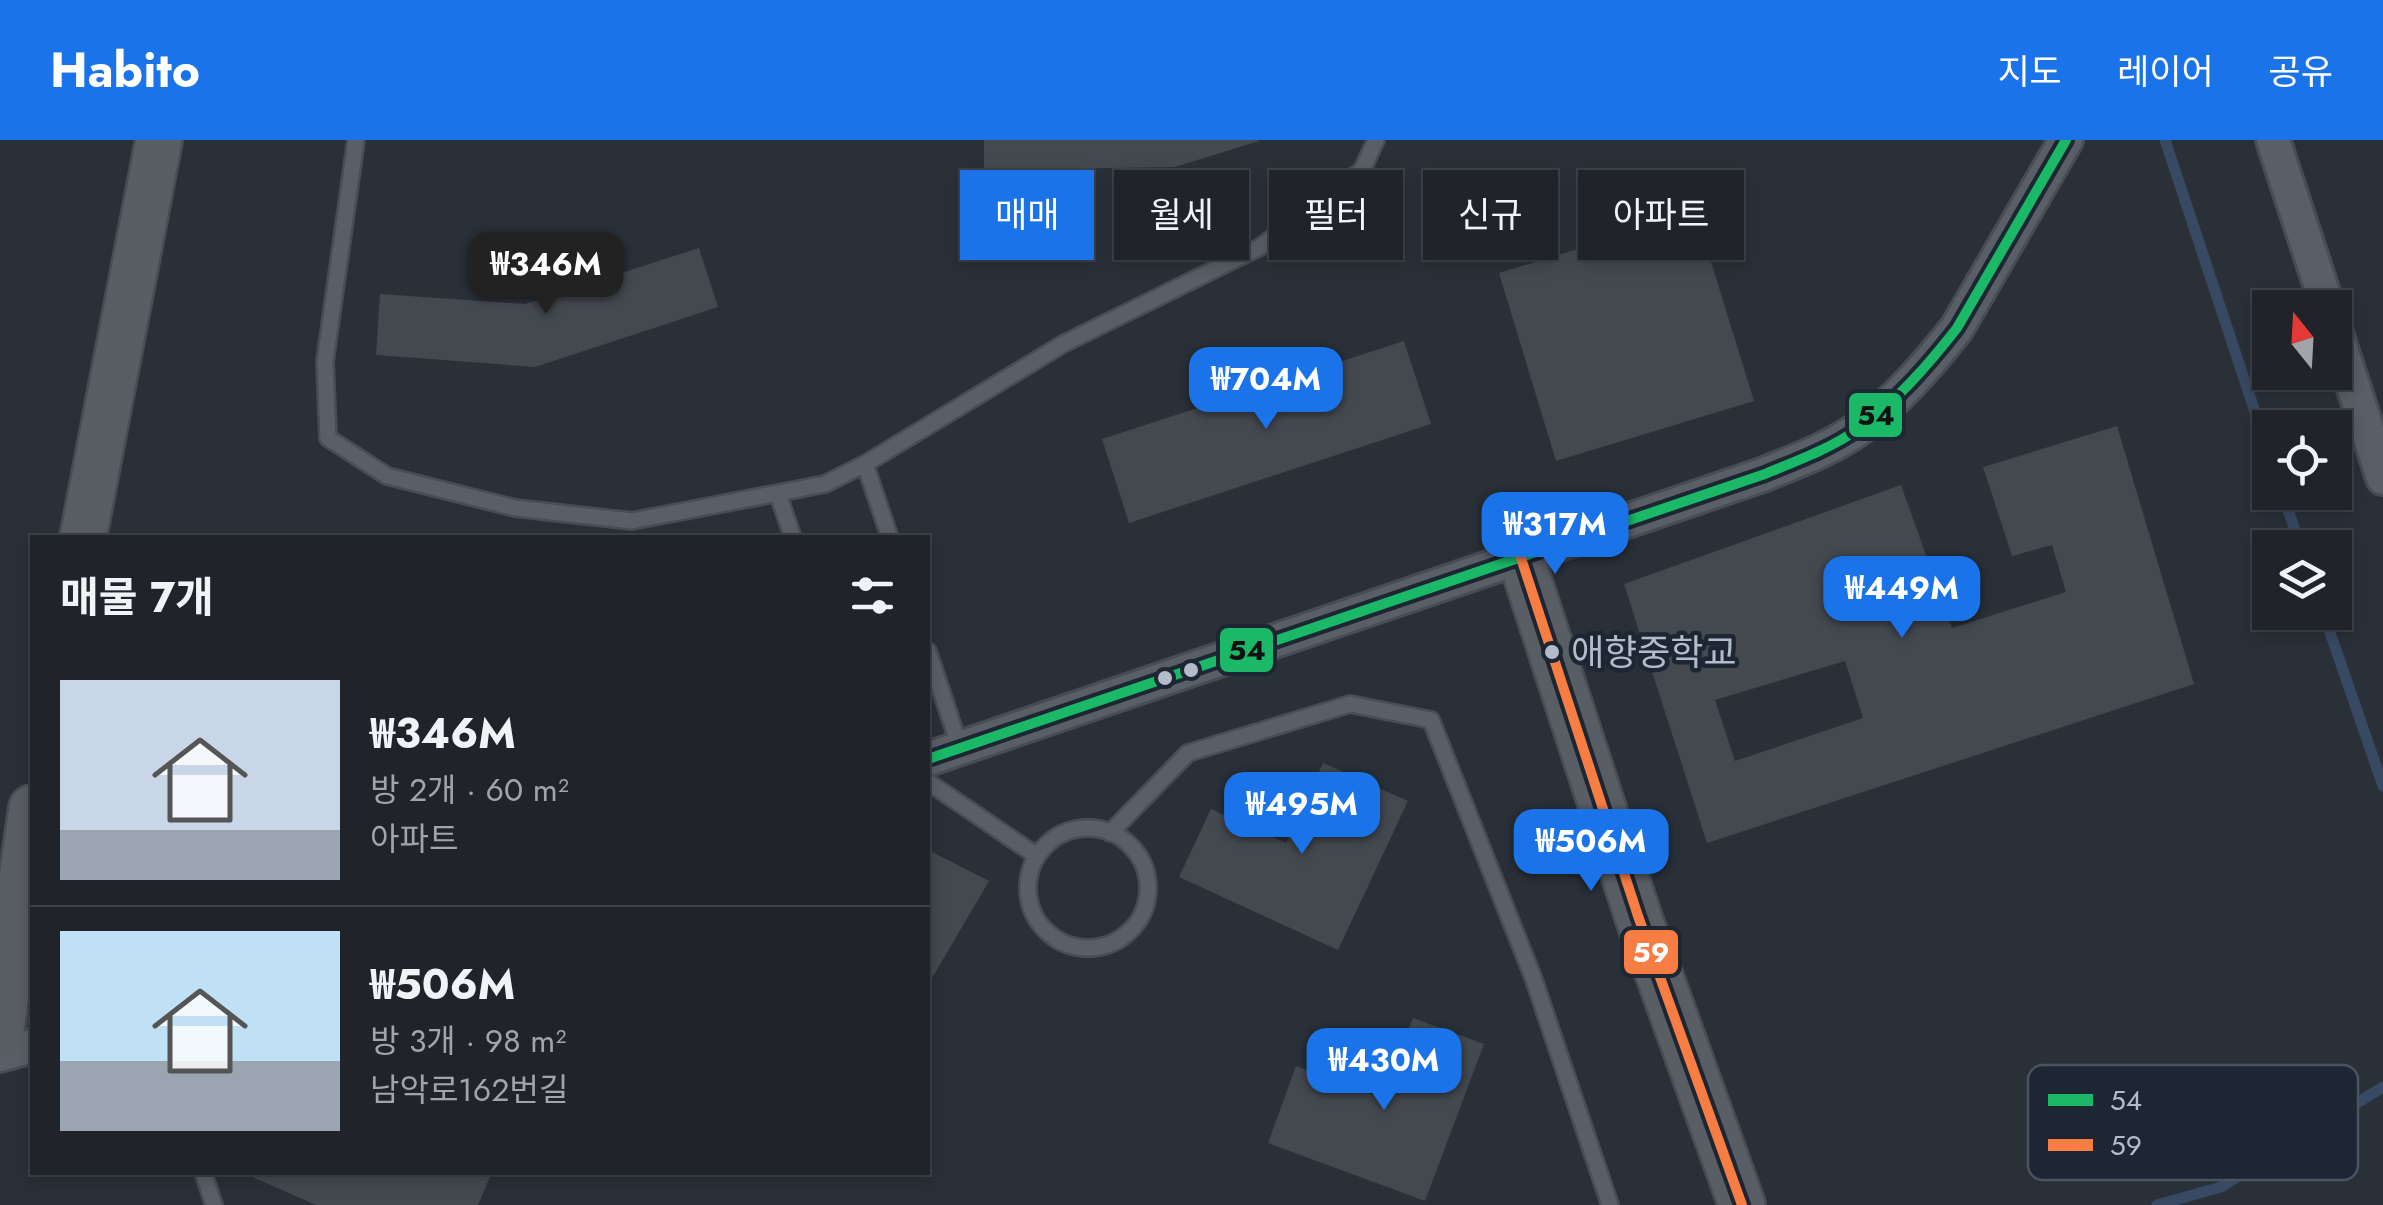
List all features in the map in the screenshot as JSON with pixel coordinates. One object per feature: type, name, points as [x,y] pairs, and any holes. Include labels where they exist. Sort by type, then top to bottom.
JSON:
[{"type":"street","points":[[84,535],[159,140]]},
{"type":"street","points":[[930,758],[1765,474],[1856,430],[1902,392],[1957,328],[2066,140]]},
{"type":"street","points":[[2273,140],[2322,290]]},
{"type":"street","points":[[2352,382],[2383,478]]},
{"type":"street","points":[[1520,556],[1638,916],[1742,1205]]},
{"type":"street","points":[[0,1037],[30,822]]},
{"type":"street","points":[[0,1055],[30,1047]]},
{"type":"lane","points":[[356,140],[325,362],[328,438],[386,476],[515,508],[632,521],[825,484],[865,464],[1063,344],[1260,247],[1362,170],[1376,140]]},
{"type":"lane","points":[[865,464],[889,535]]},
{"type":"lane","points":[[778,494],[792,535]]},
{"type":"lane","points":[[930,657],[960,748]]},
{"type":"lane","points":[[1110,833],[1188,753],[1350,704],[1432,720],[1533,977],[1610,1205]]},
{"type":"lane","points":[[930,783],[1037,856]]},
{"type":"lane","points":[[1090,828],[1110,833],[1127,843],[1140,858],[1147,896],[1142,914],[1131,930],[1096,948],[1058,941],[1032,912],[1029,874],[1037,856],[1051,841],[1070,832],[1090,828]]},
{"type":"lane","points":[[204,1175],[214,1205]]},
{"type":"building","points":[[984,140],[1259,140],[1175,167],[984,170]]},
{"type":"building","points":[[699,248],[718,307],[535,367],[376,355],[380,294],[525,304]]},
{"type":"building","points":[[1578,249],[1578,260],[1710,260],[1754,401],[1556,461],[1499,273],[1542,260],[1558,260],[1558,255]]},
{"type":"building","points":[[1404,341],[1431,424],[1129,523],[1102,439]]},
{"type":"building","points":[[2117,426],[2194,684],[1707,843],[1624,584],[1901,485],[1952,628],[2066,592],[2052,545],[2012,556],[1983,467]],"holes":[[[1845,661],[1863,718],[1735,761],[1715,700]]]},
{"type":"building","points":[[1323,763],[1408,801],[1338,950],[1179,877],[1211,809],[1286,843]]},
{"type":"building","points":[[930,851],[989,881],[930,982]]},
{"type":"building","points":[[1413,1018],[1484,1044],[1425,1201],[1268,1143],[1296,1066],[1382,1098]]},
{"type":"building","points":[[248,1175],[491,1175],[478,1205],[316,1205]]},
{"type":"waterway","points":[[2165,140],[2254,410]]},
{"type":"waterway","points":[[2288,510],[2295,530]]},
{"type":"waterway","points":[[2329,630],[2383,786]]},
{"type":"waterway","points":[[2358,1102],[2383,1087]]},
{"type":"waterway","points":[[2157,1205],[2221,1187],[2232,1180]]},
{"type":"transit line","name":"54","points":[[930,758],[1765,474],[1836,443],[1898,395],[1957,328],[2066,140]]},
{"type":"transit line","name":"59","points":[[1520,555],[1638,916],[1742,1205]]},
{"type":"place","name":"애향중학교","points":[[1552,652]]}]
